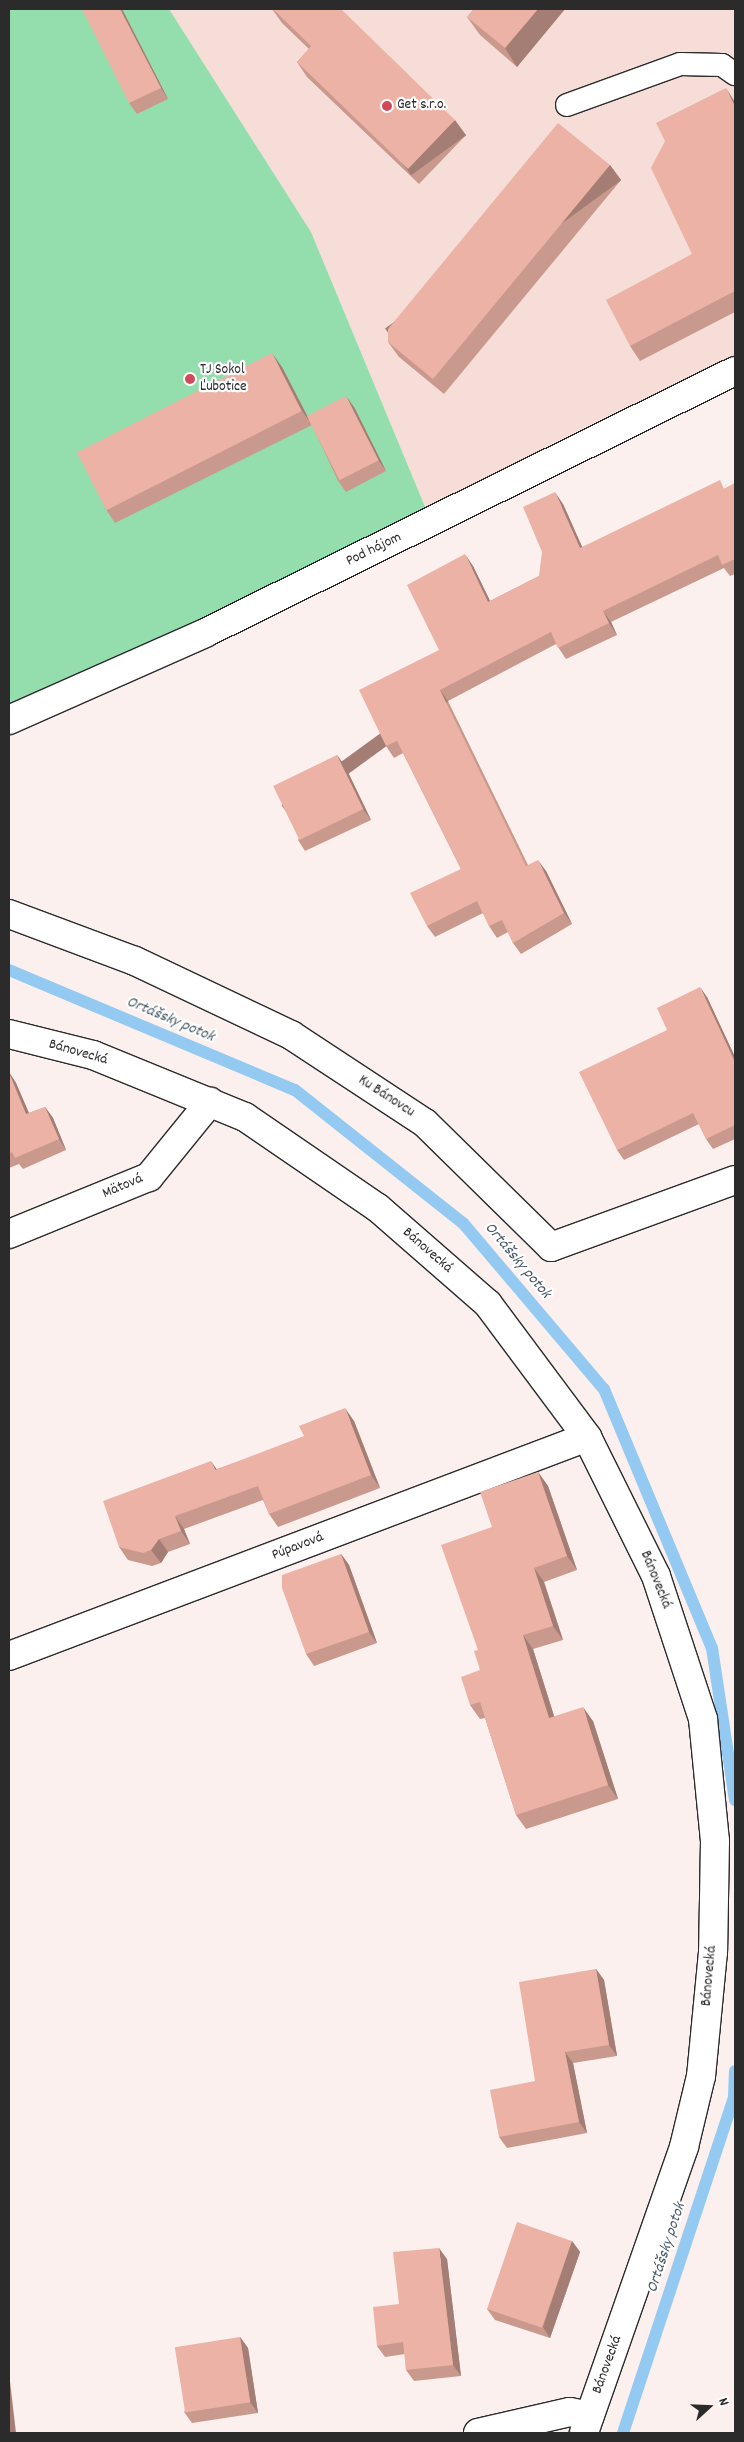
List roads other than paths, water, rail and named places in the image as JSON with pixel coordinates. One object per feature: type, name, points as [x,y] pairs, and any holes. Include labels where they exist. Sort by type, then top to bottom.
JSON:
[{"type":"street","name":"Pod hájom","points":[[9,720],[205,634],[735,372]]},
{"type":"street","name":"Ku Bánovcu","points":[[9,914],[134,962],[291,1035],[425,1123],[551,1247],[735,1180]]},
{"type":"street","name":"Bánovecká","points":[[9,1034],[93,1055],[244,1117],[378,1208],[488,1304],[587,1437],[656,1576],[703,1719],[715,1841],[713,1952],[701,2076],[684,2147],[587,2424]]},
{"type":"street","name":"Mätová","points":[[9,1234],[149,1177],[210,1102]]},
{"type":"street","name":"Púpavová","points":[[9,1656],[587,1437]]},
{"type":"street","points":[[478,2433],[570,2412],[587,2424]]},
{"type":"lane","points":[[567,105],[680,64],[722,65],[735,74]]},
{"type":"waterway","name":"Ortášsky potok","points":[[9,970],[295,1090],[463,1223],[604,1389],[712,1648],[735,1800]]},
{"type":"waterway","name":"Ortášsky potok","points":[[623,2433],[734,2098],[735,2071]]},
{"type":"place","name":"Get s.r.o.","points":[[387,106]]},
{"type":"place","name":"TJ Sokol Ľubotice","points":[[190,379]]}]
